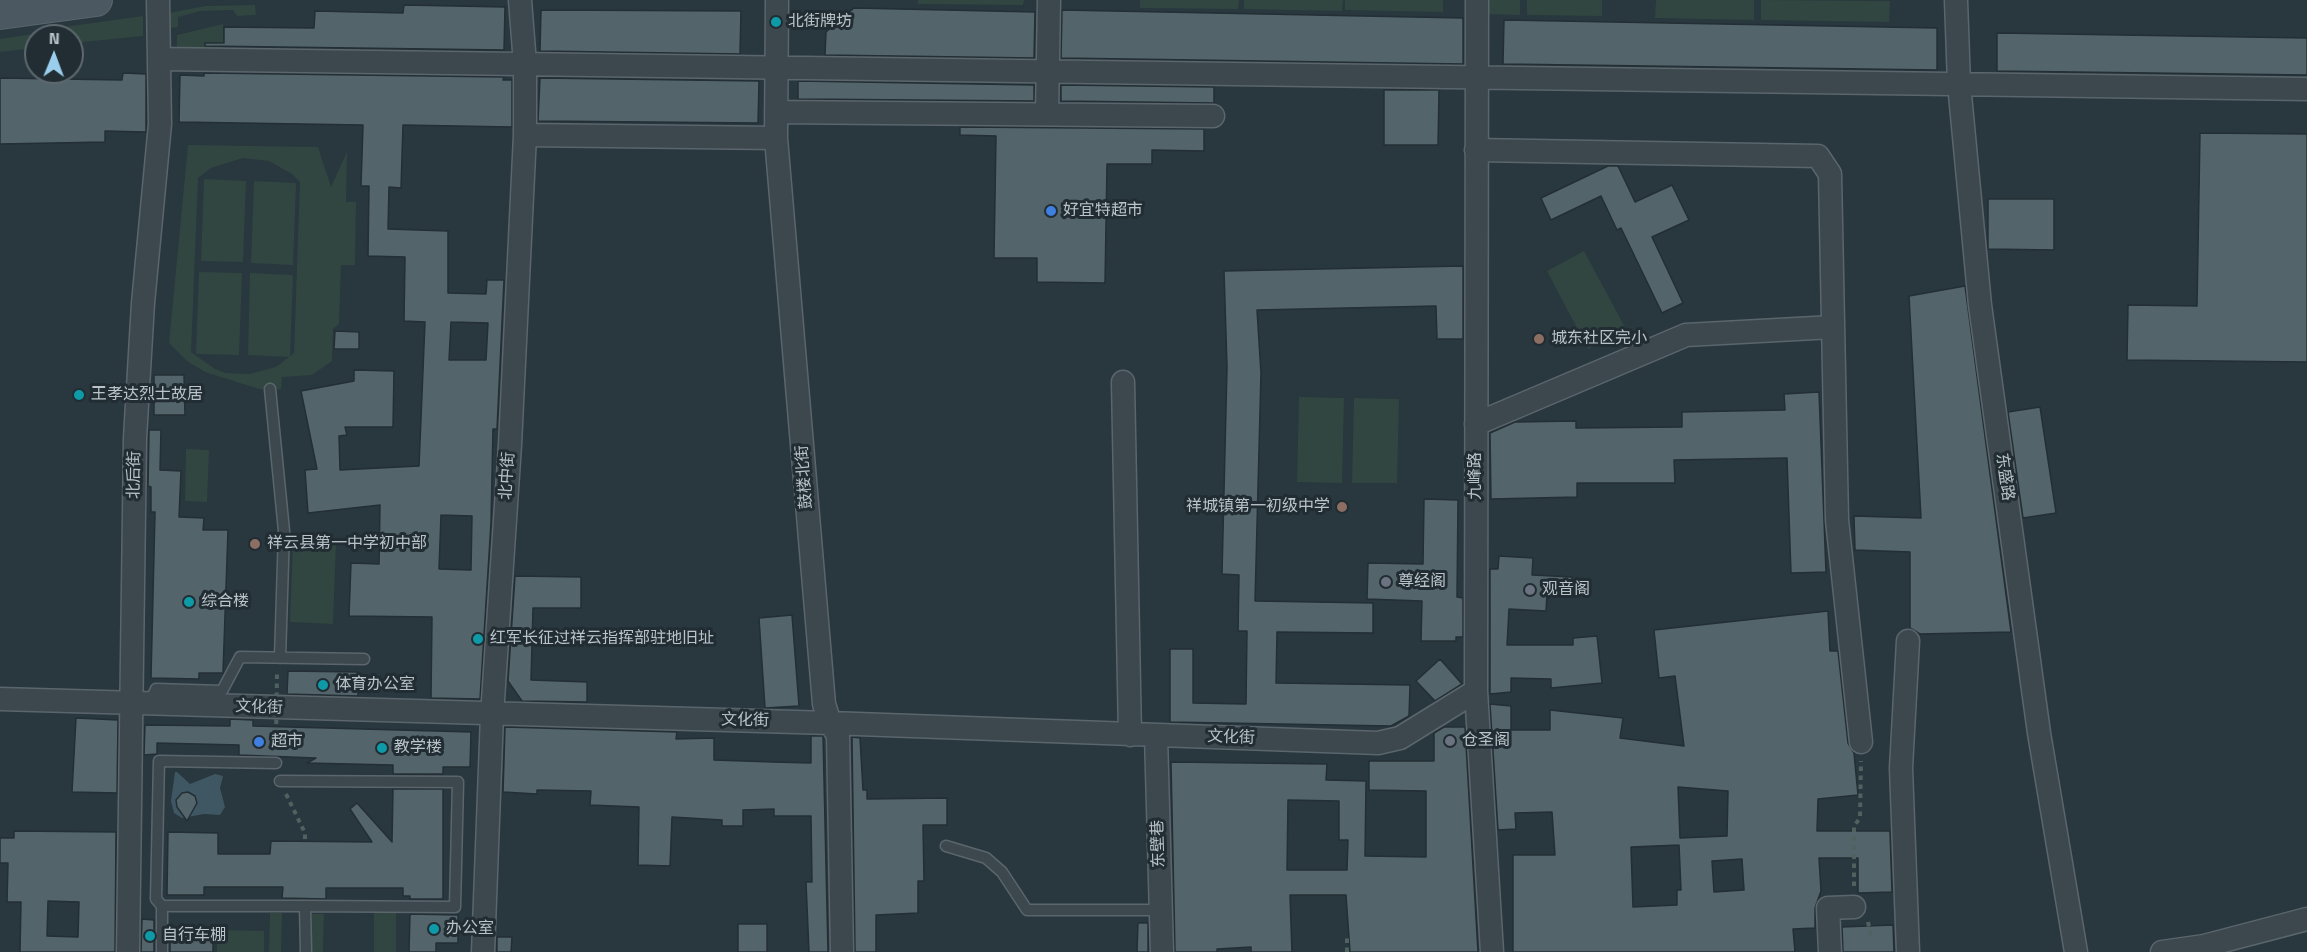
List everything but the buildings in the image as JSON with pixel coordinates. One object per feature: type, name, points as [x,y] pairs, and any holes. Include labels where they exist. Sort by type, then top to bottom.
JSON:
[{"type":"main road","points":[[0,13],[96,0]]},
{"type":"street","name":"北后街","points":[[128,952],[140,704],[138,380],[158,166],[160,58],[158,0]]},
{"type":"street","name":"北中街","points":[[483,952],[492,715],[510,445],[525,135],[525,64],[520,0]]},
{"type":"street","name":"鼓楼北街","points":[[777,0],[776,138],[814,606],[824,704],[834,729],[842,952]]},
{"type":"street","points":[[1047,114],[1049,0]]},
{"type":"street","name":"九峰路","points":[[1477,0],[1476,692],[1492,952]]},
{"type":"street","name":"东盛路","points":[[1956,0],[1959,84],[1982,316],[2039,733],[2076,952]]},
{"type":"street","points":[[160,58],[2307,89]]},
{"type":"street","points":[[776,112],[1213,116]]},
{"type":"street","points":[[525,135],[776,138]]},
{"type":"street","points":[[1476,150],[1818,156],[1830,174],[1838,520],[1861,742]]},
{"type":"street","points":[[1476,424],[1686,335],[1833,327]]},
{"type":"street","points":[[1123,382],[1130,735]]},
{"type":"street","points":[[1908,641],[1901,768],[1908,952]]},
{"type":"street","name":"文化街","points":[[0,699],[834,729],[1392,741],[1476,692]]},
{"type":"street","name":"东壁巷","points":[[1156,736],[1162,952]]},
{"type":"street","points":[[1830,952],[1828,908],[1854,907]]},
{"type":"street","points":[[2162,952],[2204,946],[2307,919]]},
{"type":"lane","points":[[270,389],[284,531],[280,658]]},
{"type":"lane","points":[[140,704],[156,689],[222,691],[240,657],[364,659]]},
{"type":"lane","points":[[162,952],[162,906],[156,899],[159,761],[276,763]]},
{"type":"lane","points":[[162,906],[455,907],[458,782],[280,781]]},
{"type":"lane","points":[[946,846],[986,858],[1002,872],[1027,910],[1161,910]]},
{"type":"lane","points":[[304,906],[306,952]]},
{"type":"path","points":[[276,742],[277,670]]},
{"type":"path","points":[[1854,907],[1854,826],[1860,818],[1861,742]]},
{"type":"path","points":[[1347,936],[1347,952]]},
{"type":"green space","points":[[918,0],[1024,0],[1023,5],[918,4]]},
{"type":"green space","points":[[1140,0],[1239,0],[1238,9],[1140,8]]},
{"type":"green space","points":[[1244,0],[1343,0],[1342,11],[1244,9]]},
{"type":"green space","points":[[1345,0],[1443,0],[1443,12],[1345,10]]},
{"type":"green space","points":[[1484,0],[1520,0],[1520,15],[1484,14]]},
{"type":"green space","points":[[1527,0],[1602,0],[1602,16],[1527,15]]},
{"type":"green space","points":[[1656,0],[1754,0],[1754,20],[1655,18]]},
{"type":"green space","points":[[1761,0],[1890,1],[1889,22],[1761,20]]},
{"type":"green space","points":[[255,5],[256,15],[237,16],[233,10],[200,11],[178,17],[178,27],[164,29],[164,15],[174,12],[205,6]]},
{"type":"green space","points":[[143,16],[143,36],[84,42],[84,24]]},
{"type":"green space","points":[[223,24],[223,49],[177,49],[177,35]]},
{"type":"green space","points":[[24,35],[24,49],[0,52],[0,39]]},
{"type":"green space","points":[[188,145],[318,147],[331,187],[347,152],[346,202],[356,202],[355,265],[341,265],[339,324],[333,329],[332,361],[312,375],[282,377],[281,389],[259,389],[205,372],[187,361],[169,343]],"holes":[[[243,158],[269,161],[292,174],[300,182],[294,353],[276,367],[249,374],[226,373],[215,369],[191,352],[198,178],[211,168]]]},
{"type":"green space","points":[[204,179],[246,181],[243,262],[201,261]]},
{"type":"green space","points":[[254,181],[296,183],[293,265],[251,263]]},
{"type":"green space","points":[[1584,251],[1626,329],[1588,349],[1547,271]]},
{"type":"green space","points":[[199,272],[242,273],[239,355],[196,354]]},
{"type":"green space","points":[[250,273],[293,275],[290,357],[248,355]]},
{"type":"green space","points":[[1299,397],[1344,398],[1342,483],[1297,482]]},
{"type":"green space","points":[[1354,398],[1399,399],[1397,483],[1352,483]]},
{"type":"green space","points":[[186,449],[209,450],[207,502],[185,501]]},
{"type":"green space","points":[[293,541],[336,542],[333,624],[290,622]]},
{"type":"green space","points":[[270,913],[282,913],[281,952],[269,952]]},
{"type":"green space","points":[[374,913],[396,913],[396,952],[374,952]]},
{"type":"green space","points":[[312,914],[324,914],[323,952],[312,952]]},
{"type":"green space","points":[[217,930],[264,931],[264,952],[217,952]]},
{"type":"water","points":[[175,772],[190,784],[215,774],[223,776],[220,788],[225,807],[220,815],[204,814],[182,818],[174,813],[171,801]]},
{"type":"place","name":"北街牌坊","points":[[776,22]]},
{"type":"place","name":"好宜特超市","points":[[1051,211]]},
{"type":"place","name":"城东社区完小","points":[[1539,339]]},
{"type":"place","name":"王孝达烈士故居","points":[[79,395]]},
{"type":"place","name":"祥城镇第一初级中学","points":[[1342,507]]},
{"type":"place","name":"祥云县第一中学初中部","points":[[255,544]]},
{"type":"place","name":"尊经阁","points":[[1386,582]]},
{"type":"place","name":"观音阁","points":[[1530,590]]},
{"type":"place","name":"综合楼","points":[[189,602]]},
{"type":"place","name":"红军长征过祥云指挥部驻地旧址","points":[[478,639]]},
{"type":"place","name":"体育办公室","points":[[323,685]]},
{"type":"place","name":"仓圣阁","points":[[1450,741]]},
{"type":"place","name":"超市","points":[[259,742]]},
{"type":"place","name":"教学楼","points":[[382,748]]},
{"type":"place","name":"办公室","points":[[434,929]]},
{"type":"place","name":"自行车棚","points":[[150,936]]}]
